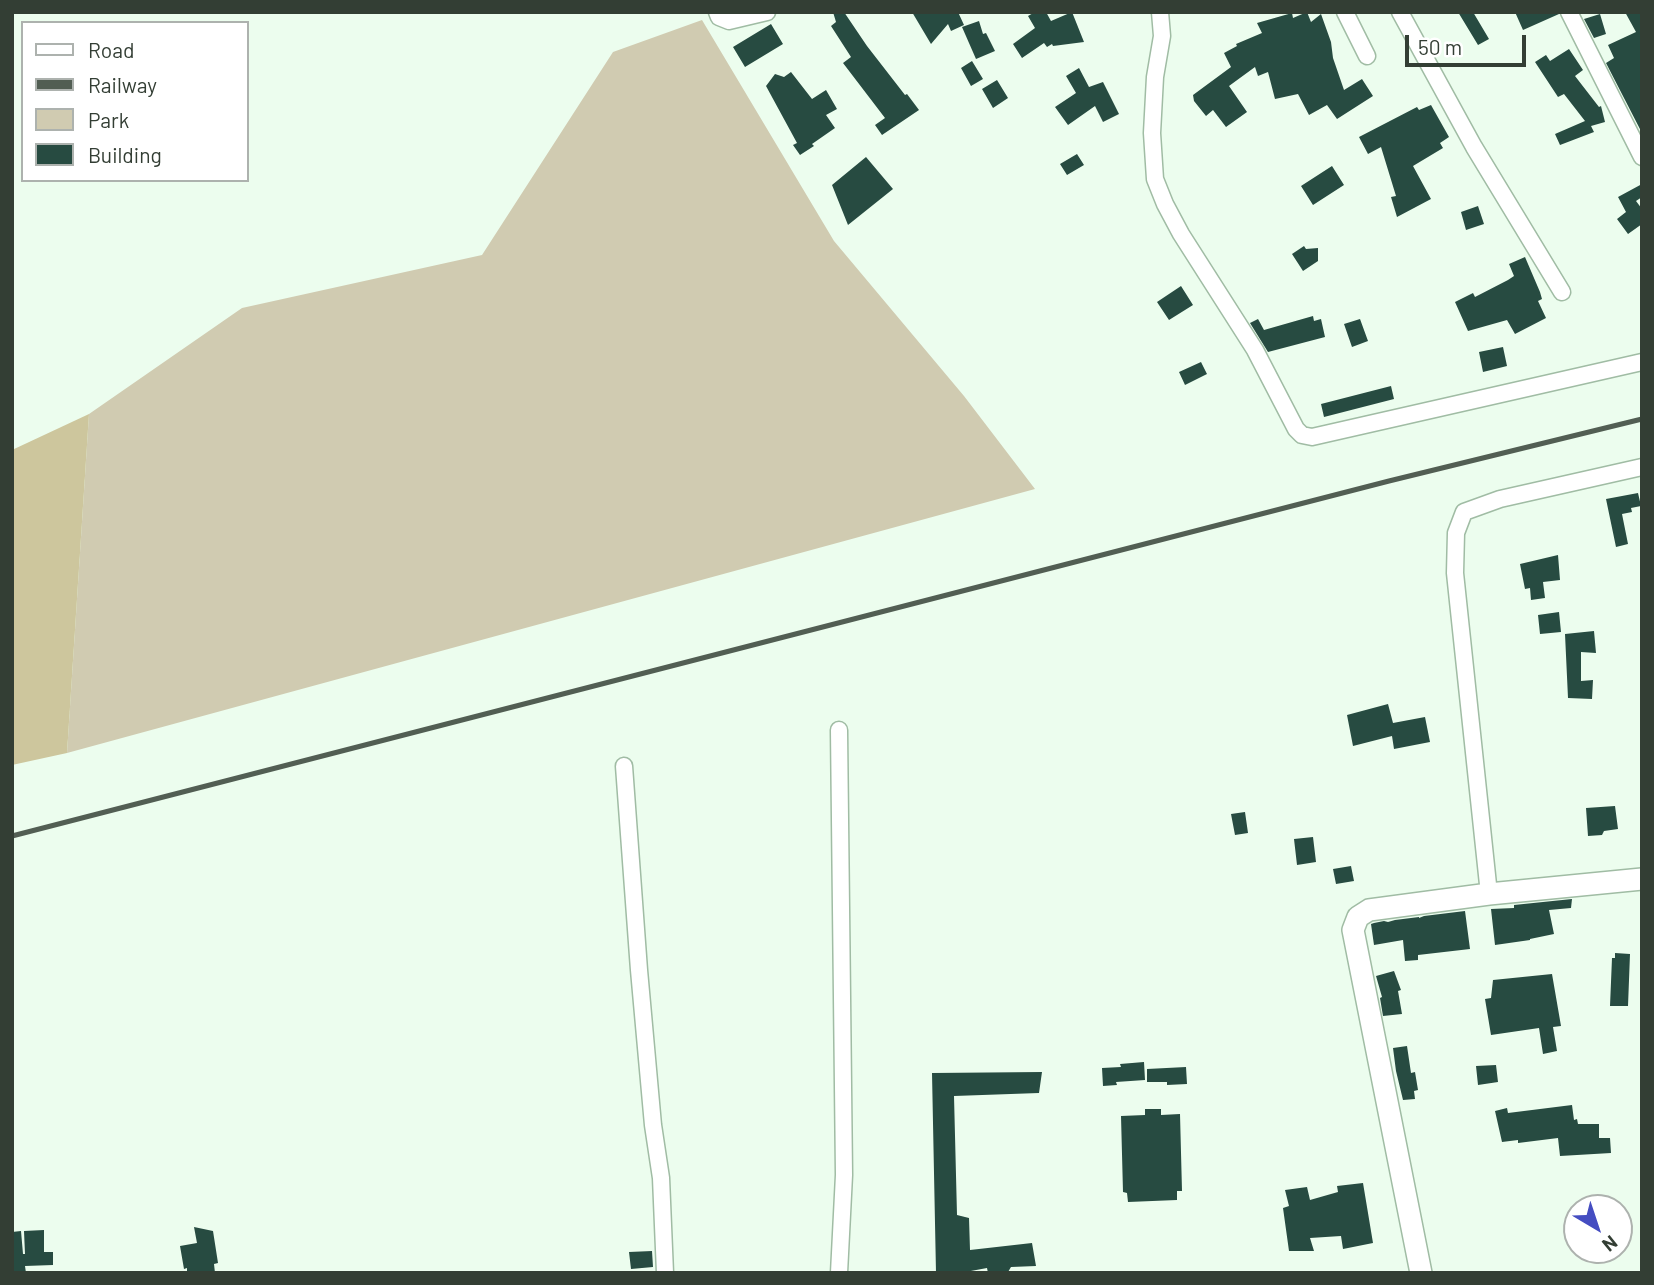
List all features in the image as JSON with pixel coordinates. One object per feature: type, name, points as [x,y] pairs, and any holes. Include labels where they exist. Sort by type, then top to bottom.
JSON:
[{"type":"main road","points":[[1421,1273],[1353,930],[1358,917],[1369,910],[1489,894],[1642,879]]},
{"type":"street","points":[[717,12],[719,17],[729,21],[767,12]]},
{"type":"street","points":[[1160,12],[1162,36],[1155,77],[1152,133],[1155,179],[1164,204],[1181,234],[1255,350],[1296,429],[1302,435],[1312,437],[1642,362]]},
{"type":"street","points":[[1345,12],[1367,56]]},
{"type":"street","points":[[1400,12],[1474,147],[1562,292]]},
{"type":"street","points":[[1569,12],[1642,157]]},
{"type":"street","points":[[1489,894],[1455,573],[1456,533],[1464,512],[1500,499],[1642,467]]},
{"type":"street","points":[[839,730],[844,1175],[839,1273]]},
{"type":"street","points":[[624,766],[639,970],[653,1125],[661,1178],[665,1273]]},
{"type":"green space","points":[[702,20],[834,241],[964,396],[1035,489],[67,753],[89,414],[242,308],[482,255],[613,52]]},
{"type":"shaded area","points":[[89,414],[67,753],[12,765],[12,450]]},
{"type":"building","points":[[833,12],[844,12],[867,46],[919,110],[882,135],[875,125],[885,118],[843,63],[851,57],[831,26],[836,22]]},
{"type":"building","points":[[912,12],[958,12],[964,25],[951,31],[948,24],[931,44]]},
{"type":"building","points":[[1035,12],[1046,12],[1051,21],[1072,12],[1084,42],[1052,44],[1047,47],[1044,43],[1022,58],[1013,44],[1035,28],[1028,16]]},
{"type":"building","points":[[1307,12],[1311,22],[1321,14],[1344,90],[1362,79],[1373,96],[1337,119],[1327,105],[1309,115],[1298,94],[1275,99],[1268,72],[1258,76],[1255,67],[1229,86],[1247,112],[1226,127],[1213,110],[1206,116],[1194,101],[1193,95],[1231,67],[1224,53],[1237,46],[1236,44],[1262,33],[1257,23],[1292,13],[1293,18]]},
{"type":"building","points":[[1458,12],[1473,12],[1489,39],[1478,45]]},
{"type":"building","points":[[1515,12],[1559,12],[1559,14],[1523,30]]},
{"type":"building","points":[[1625,12],[1642,12],[1642,133],[1606,63],[1614,58],[1608,45],[1636,32]]},
{"type":"building","points":[[1600,14],[1606,34],[1594,38],[1584,19]]},
{"type":"building","points":[[979,21],[983,34],[986,33],[995,51],[976,59],[962,27]]},
{"type":"building","points":[[771,24],[783,44],[745,67],[733,47]]},
{"type":"building","points":[[1569,49],[1583,70],[1575,76],[1599,107],[1601,106],[1605,122],[1591,126],[1594,132],[1560,145],[1555,134],[1585,121],[1564,94],[1558,97],[1535,62],[1546,55],[1550,61]]},
{"type":"building","points":[[972,61],[983,79],[971,86],[961,68]]},
{"type":"building","points":[[1079,68],[1089,87],[1103,82],[1119,114],[1103,122],[1095,106],[1068,125],[1055,107],[1076,93],[1066,76]]},
{"type":"building","points":[[791,72],[812,99],[826,90],[837,109],[826,115],[835,128],[800,155],[793,145],[797,143],[766,86],[775,74],[784,77]]},
{"type":"building","points":[[997,80],[1008,98],[993,108],[982,89]]},
{"type":"building","points":[[1431,105],[1449,137],[1440,143],[1443,148],[1413,166],[1431,199],[1397,217],[1391,197],[1396,196],[1381,147],[1368,154],[1359,137],[1417,107],[1419,110]]},
{"type":"building","points":[[1077,154],[1084,165],[1067,175],[1060,164]]},
{"type":"building","points":[[866,157],[893,189],[848,225],[832,185]]},
{"type":"building","points":[[1332,166],[1344,185],[1313,205],[1301,186]]},
{"type":"building","points":[[1642,184],[1642,197],[1636,201],[1642,209],[1642,224],[1628,234],[1617,219],[1626,212],[1618,197]]},
{"type":"building","points":[[1478,206],[1484,224],[1466,230],[1461,212]]},
{"type":"building","points":[[1304,246],[1306,249],[1318,248],[1318,261],[1303,271],[1292,254]]},
{"type":"building","points":[[1525,257],[1540,292],[1542,299],[1538,301],[1546,318],[1515,334],[1507,320],[1468,331],[1455,302],[1473,293],[1475,297],[1508,280],[1514,276],[1509,264]]},
{"type":"building","points":[[1181,286],[1193,305],[1169,320],[1157,302]]},
{"type":"building","points":[[1313,316],[1314,321],[1321,319],[1325,337],[1268,352],[1250,323],[1258,319],[1264,330]]},
{"type":"building","points":[[1360,319],[1368,341],[1352,347],[1344,324]]},
{"type":"building","points":[[1503,347],[1507,366],[1483,372],[1479,352]]},
{"type":"building","points":[[1201,362],[1207,374],[1185,385],[1179,372]]},
{"type":"building","points":[[1391,386],[1394,399],[1324,417],[1321,404]]},
{"type":"building","points":[[1638,493],[1641,506],[1622,514],[1628,544],[1616,547],[1606,499]]},
{"type":"building","points":[[1558,555],[1560,580],[1543,582],[1545,598],[1531,600],[1530,588],[1525,589],[1520,564]]},
{"type":"building","points":[[1559,612],[1561,632],[1540,634],[1538,615]]},
{"type":"building","points":[[1594,631],[1596,653],[1581,652],[1581,681],[1593,680],[1592,699],[1568,698],[1565,634]]},
{"type":"building","points":[[1388,704],[1393,723],[1425,717],[1430,742],[1394,749],[1392,736],[1353,746],[1347,715]]},
{"type":"building","points":[[1615,806],[1618,829],[1604,831],[1602,835],[1588,836],[1586,808]]},
{"type":"building","points":[[1245,812],[1248,833],[1235,835],[1231,814]]},
{"type":"building","points":[[1313,837],[1316,862],[1297,865],[1294,839]]},
{"type":"building","points":[[1351,866],[1354,881],[1336,884],[1333,869]]},
{"type":"building","points":[[1572,899],[1571,908],[1549,910],[1554,934],[1495,945],[1491,909]]},
{"type":"building","points":[[1465,911],[1470,949],[1418,955],[1418,960],[1405,961],[1403,940],[1374,945],[1371,924]]},
{"type":"building","points":[[1615,953],[1630,954],[1628,1006],[1610,1006],[1612,958],[1615,958]]},
{"type":"building","points":[[1394,971],[1401,990],[1398,991],[1402,1014],[1383,1016],[1382,997],[1376,976]]},
{"type":"building","points":[[1552,974],[1561,1026],[1553,1027],[1557,1051],[1543,1054],[1539,1028],[1491,1035],[1485,999],[1491,998],[1493,980]]},
{"type":"building","points":[[1407,1046],[1411,1073],[1415,1072],[1418,1090],[1414,1091],[1415,1099],[1403,1100],[1393,1048]]},
{"type":"building","points":[[1144,1062],[1145,1080],[1116,1082],[1117,1085],[1103,1086],[1102,1068]]},
{"type":"building","points":[[1496,1065],[1498,1082],[1478,1085],[1476,1066]]},
{"type":"building","points":[[1186,1067],[1187,1084],[1147,1082],[1147,1069]]},
{"type":"building","points":[[1042,1072],[1039,1093],[954,1096],[957,1215],[969,1218],[970,1250],[1032,1243],[1036,1266],[1011,1267],[1008,1272],[1000,1273],[988,1273],[987,1268],[960,1273],[936,1273],[932,1073]]},
{"type":"building","points":[[1572,1105],[1574,1120],[1577,1119],[1578,1124],[1599,1124],[1599,1138],[1610,1138],[1611,1153],[1560,1156],[1558,1138],[1518,1143],[1518,1140],[1502,1142],[1495,1111],[1507,1108],[1508,1113]]},
{"type":"building","points":[[1145,1109],[1161,1109],[1161,1115],[1180,1114],[1182,1191],[1177,1191],[1177,1200],[1128,1202],[1127,1193],[1123,1192],[1121,1116],[1145,1115]]},
{"type":"building","points":[[1363,1183],[1373,1243],[1343,1249],[1341,1236],[1310,1238],[1314,1251],[1289,1251],[1283,1208],[1289,1206],[1285,1190],[1307,1187],[1310,1200],[1338,1192],[1337,1186]]},
{"type":"building","points":[[194,1227],[213,1231],[218,1263],[214,1264],[215,1273],[187,1273],[187,1268],[184,1269],[180,1246],[197,1243]]},
{"type":"building","points":[[44,1230],[44,1252],[53,1252],[53,1265],[25,1266],[26,1273],[12,1273],[12,1232],[21,1231],[25,1254],[24,1231]]},
{"type":"building","points":[[652,1251],[653,1267],[631,1269],[629,1252]]},
{"type":"railway","points":[[12,836],[1389,481],[1642,419]]}]
